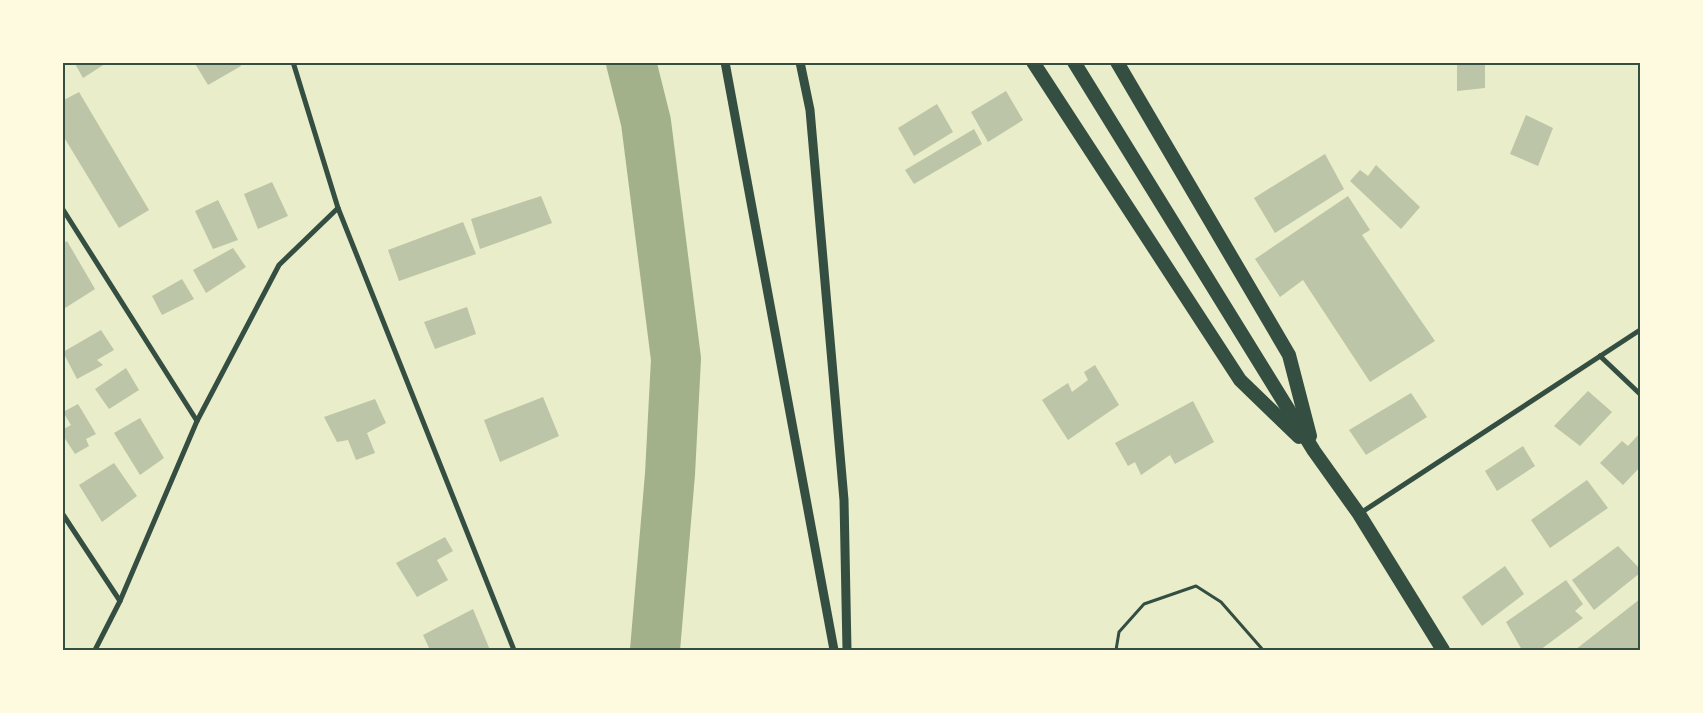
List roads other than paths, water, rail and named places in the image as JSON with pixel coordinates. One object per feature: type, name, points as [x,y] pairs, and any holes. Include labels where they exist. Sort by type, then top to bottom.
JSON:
[{"type":"highway","points":[[1032,62],[1240,380],[1314,451]]},
{"type":"highway","points":[[1074,62],[1314,451],[1359,514],[1443,650]]},
{"type":"highway","points":[[1117,62],[1289,355],[1314,451]]},
{"type":"street","points":[[293,62],[338,208],[514,650]]},
{"type":"street","points":[[725,62],[834,650]]},
{"type":"street","points":[[800,62],[810,110],[844,500],[847,650]]},
{"type":"street","points":[[62,208],[197,421]]},
{"type":"street","points":[[95,650],[120,601],[197,421],[279,265],[338,208]]},
{"type":"street","points":[[1359,514],[1640,330]]},
{"type":"street","points":[[1600,356],[1640,394]]},
{"type":"street","points":[[62,513],[120,601]]},
{"type":"waterway","points":[[631,62],[646,122],[676,359],[670,474],[655,650]]}]
